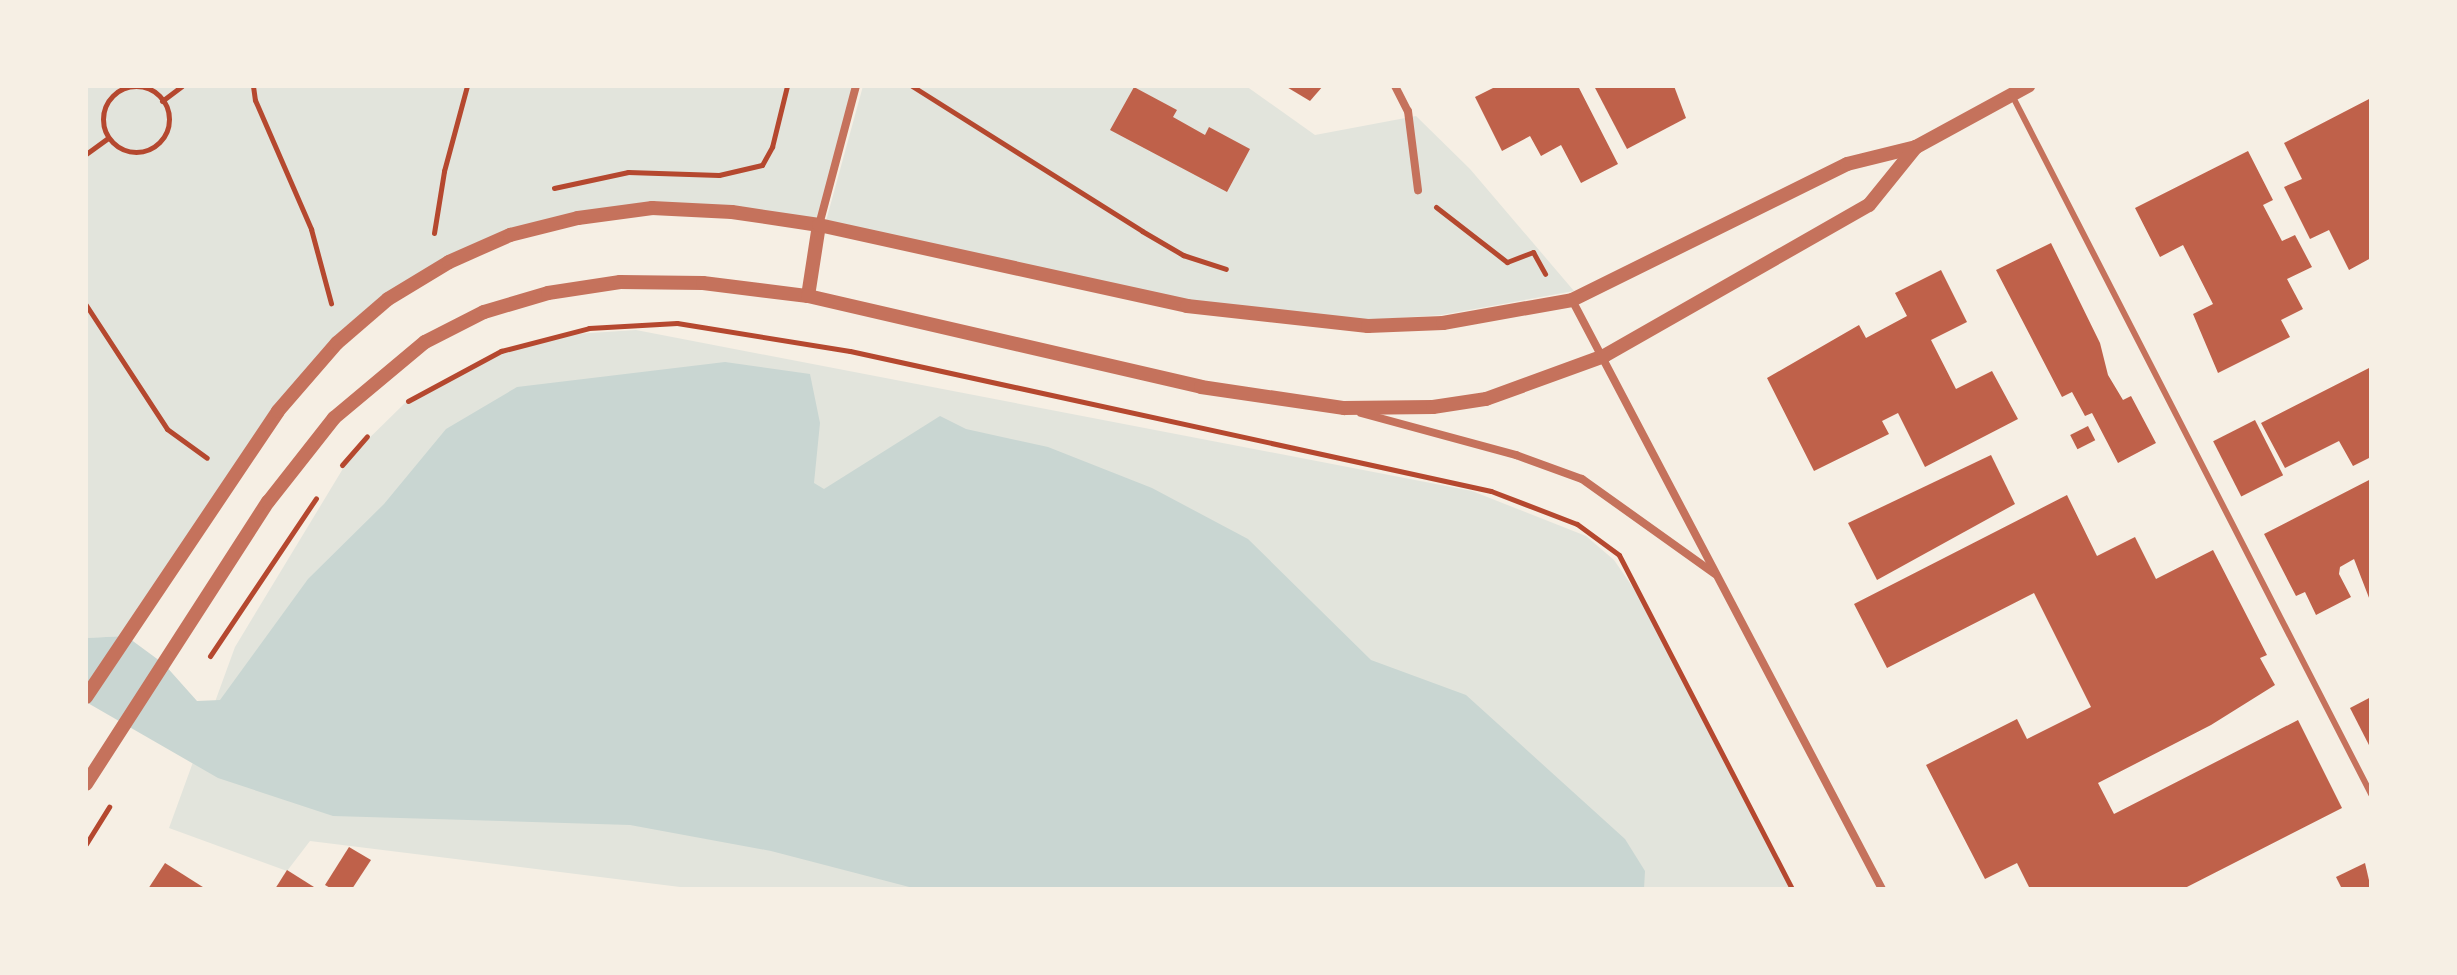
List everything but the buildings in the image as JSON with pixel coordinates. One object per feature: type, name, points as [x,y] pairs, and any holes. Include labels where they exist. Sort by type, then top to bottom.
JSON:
[{"type":"street","points":[[808,296],[819,225],[856,86]]},
{"type":"street","points":[[1395,86],[1408,111],[1418,190]]},
{"type":"street","points":[[86,697],[278,411],[337,343],[388,299],[449,262],[510,235],[578,218],[652,208],[732,212],[819,225],[1187,306],[1368,326],[1443,323],[1572,300],[1847,164],[1916,147],[2028,86]]},
{"type":"street","points":[[1344,408],[1433,407],[1486,399],[1604,356],[1869,205],[1916,147]]},
{"type":"street","points":[[86,784],[268,502],[334,418],[425,342],[484,312],[548,293],[620,282],[703,283],[808,296],[1201,387],[1344,408],[1516,455],[1582,479],[1719,577]]},
{"type":"street","points":[[1572,300],[1882,889]]},
{"type":"lane","points":[[2012,94],[2371,794]]},
{"type":"path","points":[[138,86],[162,101],[168,128],[155,146],[125,151],[109,138],[102,119],[117,92],[138,86]]},
{"type":"path","points":[[162,101],[182,86]]},
{"type":"path","points":[[253,86],[255,100],[311,229],[331,303]]},
{"type":"path","points":[[434,233],[444,171],[467,86]]},
{"type":"path","points":[[574,181],[628,172],[741,173],[762,165],[772,147],[787,86]]},
{"type":"path","points":[[912,86],[1183,255],[1226,269]]},
{"type":"path","points":[[86,154],[109,138]]},
{"type":"path","points":[[1418,190],[1456,226],[1507,262],[1533,252],[1543,273],[1572,300]]},
{"type":"path","points":[[86,305],[95,325],[167,429],[207,458]]},
{"type":"path","points":[[397,410],[460,369],[501,351],[626,323],[677,323],[850,351],[976,382],[1436,475],[1577,524],[1619,555],[1792,889]]},
{"type":"path","points":[[86,324],[95,325]]},
{"type":"path","points":[[338,470],[375,430]]},
{"type":"path","points":[[202,669],[321,490]]},
{"type":"shaded area","points":[[86,86],[856,86],[819,225],[652,208],[510,235],[388,299],[278,411],[126,636],[86,638]]},
{"type":"shaded area","points":[[863,86],[1246,86],[1315,135],[1416,116],[1470,169],[1574,291],[1441,315],[1368,320],[1189,300],[826,221]]},
{"type":"shaded area","points":[[636,330],[1472,491],[1586,536],[1614,560],[1647,608],[1791,889],[696,889],[310,841],[287,871],[169,828],[235,647],[350,457],[406,402],[482,359],[559,335]]},
{"type":"shaded area","points":[[725,362],[810,374],[820,423],[814,483],[824,489],[940,416],[966,429],[1048,447],[1152,488],[1248,539],[1371,660],[1466,695],[1625,839],[1645,871],[1644,889],[917,889],[771,851],[630,825],[333,816],[218,778],[86,702],[86,638],[126,636],[164,664],[197,701],[220,700],[308,579],[384,504],[446,429],[517,387]]}]
